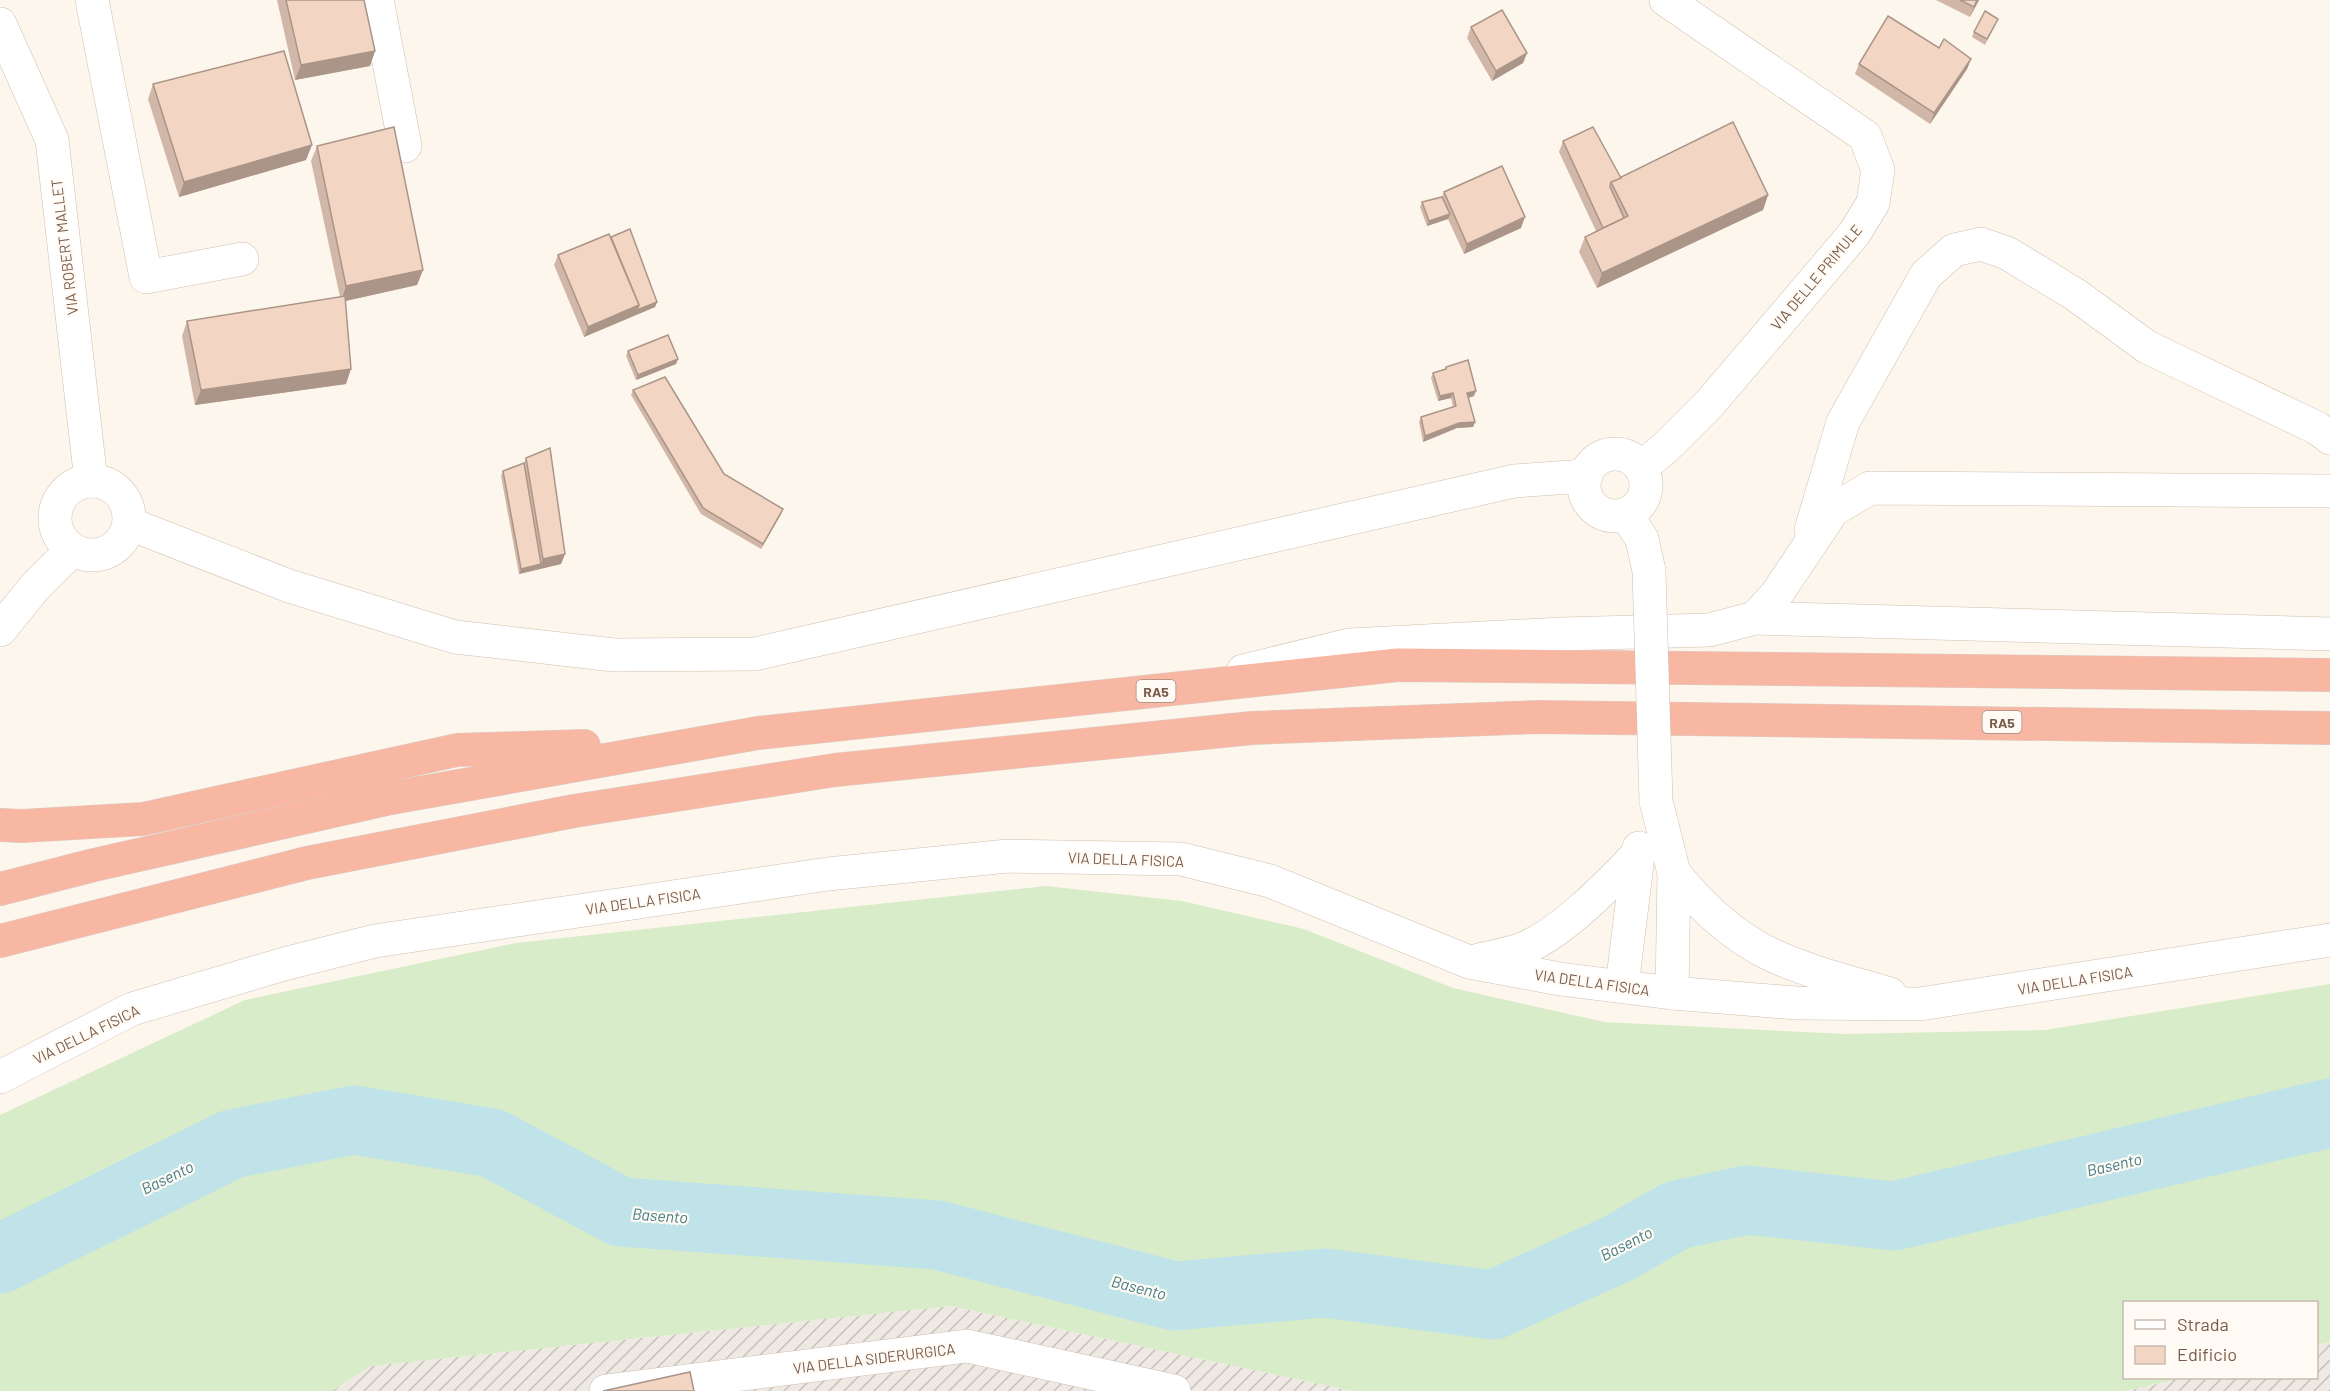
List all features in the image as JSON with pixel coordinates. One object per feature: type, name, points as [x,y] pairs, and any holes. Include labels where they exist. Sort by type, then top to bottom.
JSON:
[{"type":"highway","name":"RA5","points":[[0,889],[94,865],[391,798],[697,743],[770,732],[1398,665],[2330,675]]},
{"type":"highway","name":"RA5","points":[[0,941],[307,862],[574,811],[835,770],[1252,728],[1538,717],[2330,728]]},
{"type":"highway","points":[[0,825],[21,826],[143,819],[457,750],[697,743]]},
{"type":"street","points":[[92,0],[146,277],[242,259]]},
{"type":"street","points":[[376,0],[405,146]]},
{"type":"street","name":"VIA DELLE PRIMULE","points":[[1641,468],[1666,447],[1710,403],[1854,234],[1873,203],[1878,170],[1865,136],[1666,0]]},
{"type":"street","name":"VIA ROBERT MALLET","points":[[0,24],[52,140],[91,481]]},
{"type":"street","points":[[1803,558],[1843,422],[1926,275],[1954,250],[1981,244],[2007,253],[2076,295],[2147,347],[2317,428],[2330,438]]},
{"type":"street","points":[[1618,454],[1631,458],[1641,468],[1646,481],[1645,495],[1638,507],[1626,514],[1613,516],[1600,512],[1590,502],[1584,489],[1586,476],[1592,464],[1604,456],[1618,454]]},
{"type":"street","points":[[130,524],[289,586],[454,637],[614,655],[755,654],[1514,481],[1586,476]]},
{"type":"street","points":[[91,481],[104,482],[120,494],[129,511],[130,524],[126,536],[118,546],[108,553],[96,556],[83,555],[72,550],[57,532],[54,520],[61,497],[79,483],[91,481]]},
{"type":"street","points":[[1755,618],[1776,596],[1833,510],[1870,488],[2330,491]]},
{"type":"street","points":[[1626,514],[1642,539],[1649,571],[1656,801],[1674,873],[1672,993]]},
{"type":"street","points":[[0,630],[34,588],[72,550]]},
{"type":"street","points":[[1167,689],[1349,645],[1562,634],[1709,630],[1755,618],[2330,634]]},
{"type":"street","points":[[1622,986],[1637,855],[1656,801]]},
{"type":"street","points":[[1469,962],[1524,949],[1563,924],[1606,888],[1637,855]]},
{"type":"street","name":"VIA DELLA FISICA","points":[[0,1077],[132,1009],[375,940],[828,874],[1008,856],[1181,859],[1270,881],[1469,962],[1560,979],[1672,993],[1796,1003],[1920,1004],[2330,940]]},
{"type":"street","points":[[1674,873],[1696,900],[1732,929],[1771,955],[1920,1004]]},
{"type":"street","name":"VIA DELLA SIDERURGICA","points":[[606,1391],[967,1346],[1174,1391]]},
{"type":"shaded area","points":[[950,1306],[1353,1391],[332,1391],[371,1366]]},
{"type":"shaded area","points":[[2330,1342],[2330,1391],[2125,1391],[2178,1379],[2318,1379],[2318,1345]]},
{"type":"green space","points":[[1046,886],[1182,901],[1304,929],[1453,988],[1604,1022],[1845,1034],[2045,1030],[2330,984],[2330,1342],[2318,1345],[2318,1301],[2123,1301],[2123,1379],[2178,1379],[2125,1391],[1353,1391],[950,1306],[371,1366],[332,1391],[0,1391],[0,1115],[245,1000],[516,943]]},
{"type":"building","points":[[286,0],[364,0],[375,51],[301,65]]},
{"type":"building","points":[[1960,0],[1977,0],[1974,7]]},
{"type":"building","points":[[1502,10],[1527,53],[1496,71],[1471,27]]},
{"type":"building","points":[[1985,11],[1998,19],[1987,39],[1974,32]]},
{"type":"building","points":[[1888,16],[1939,48],[1944,39],[1971,59],[1934,113],[1859,64]]},
{"type":"building","points":[[284,51],[312,145],[184,182],[153,84]]},
{"type":"building","points":[[1733,122],[1768,195],[1602,273],[1585,237],[1628,216],[1611,182]]},
{"type":"building","points":[[394,127],[423,270],[346,286],[317,146]]},
{"type":"building","points":[[1593,127],[1621,178],[1611,182],[1610,187],[1624,218],[1603,228],[1563,141]]},
{"type":"building","points":[[1502,166],[1525,217],[1467,244],[1444,192]]},
{"type":"building","points":[[1442,197],[1450,214],[1429,221],[1422,202]]},
{"type":"building","points":[[630,229],[657,302],[637,310],[639,305],[611,237]]},
{"type":"building","points":[[609,234],[639,305],[588,327],[558,255]]},
{"type":"building","points":[[345,296],[351,369],[201,390],[187,321]]},
{"type":"building","points":[[668,335],[678,359],[638,375],[628,351]]},
{"type":"building","points":[[1468,360],[1476,391],[1467,393],[1475,422],[1459,423],[1425,436],[1421,417],[1456,406],[1453,393],[1440,396],[1433,373]]},
{"type":"building","points":[[665,377],[724,474],[783,509],[763,544],[703,508],[633,390]]},
{"type":"building","points":[[550,448],[565,554],[543,559],[526,458]]},
{"type":"building","points":[[524,463],[541,564],[521,569],[503,471]]},
{"type":"building","points":[[690,1372],[694,1391],[603,1391]]},
{"type":"waterway","name":"Basento","points":[[0,1259],[232,1144],[354,1120],[492,1143],[621,1212],[937,1235],[1175,1296],[1325,1283],[1493,1305],[1617,1249],[1677,1215],[1747,1200],[1894,1216],[2330,1113]]}]
